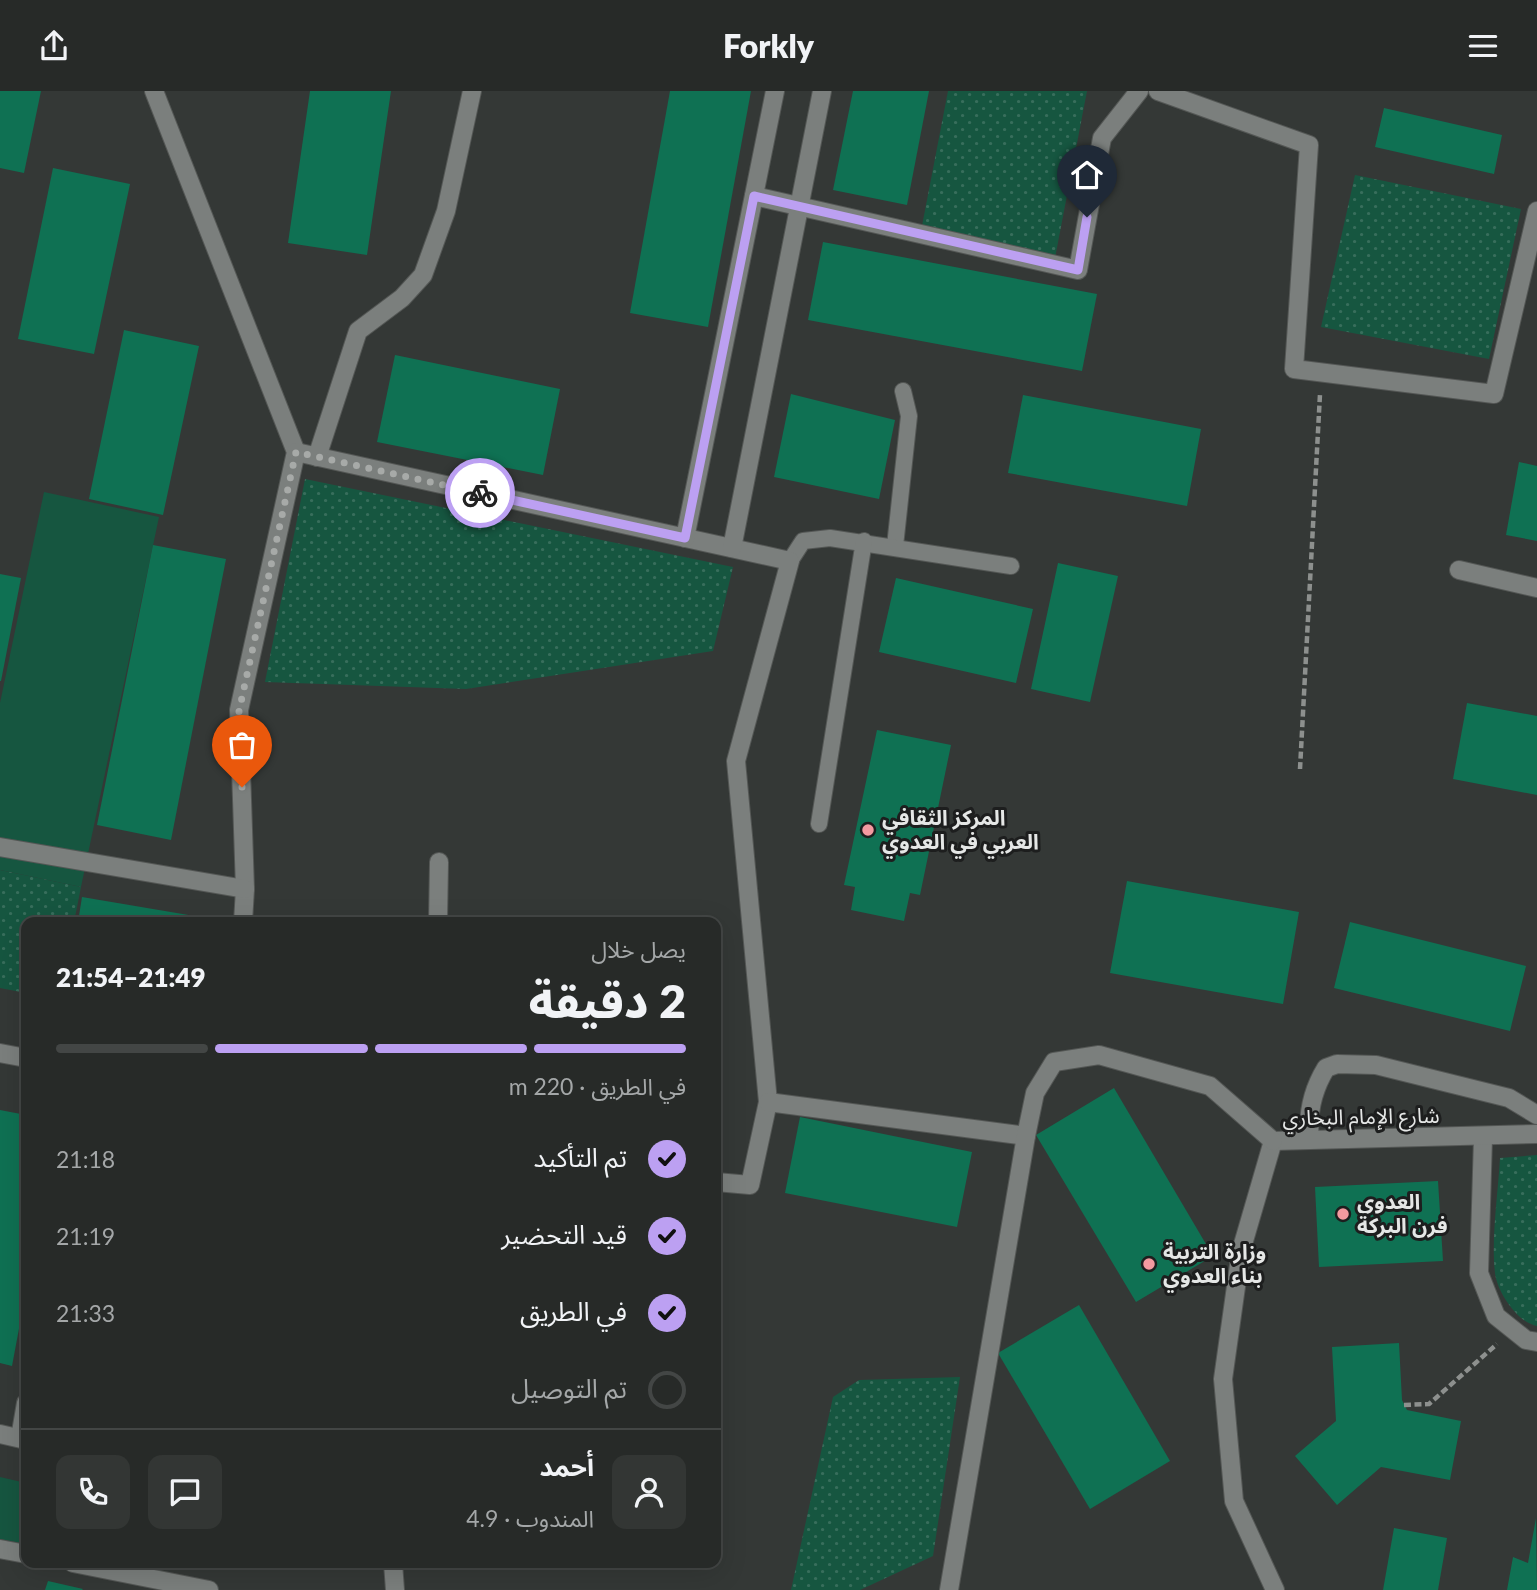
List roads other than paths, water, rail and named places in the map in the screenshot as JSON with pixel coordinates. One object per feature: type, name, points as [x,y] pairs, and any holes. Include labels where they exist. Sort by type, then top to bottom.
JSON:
[{"type":"street","points":[[154,91],[296,452],[239,711],[245,889],[243,917]]},
{"type":"street","points":[[317,457],[358,331],[402,298],[423,275],[446,211],[472,91]]},
{"type":"street","points":[[685,538],[775,91]]},
{"type":"street","points":[[732,548],[822,91]]},
{"type":"street","points":[[754,196],[1078,270],[1102,138],[1139,91]]},
{"type":"street","points":[[1158,91],[1309,145],[1294,369],[1494,394],[1537,211]]},
{"type":"street","points":[[296,452],[790,561],[736,761],[768,1102],[750,1185],[721,1182]]},
{"type":"street","points":[[1459,570],[1537,588]]},
{"type":"street","points":[[0,847],[245,889]]},
{"type":"street","points":[[438,917],[439,862]]},
{"type":"street","points":[[0,1053],[21,1057]]},
{"type":"street","points":[[950,1590],[1026,1136],[1035,1093],[1054,1062],[1099,1055],[1210,1086],[1273,1141]]},
{"type":"street","points":[[1310,1139],[1308,1117],[1316,1085],[1326,1068],[1336,1064],[1376,1065],[1509,1098],[1537,1115]]},
{"type":"street","points":[[768,1102],[1026,1136]]},
{"type":"street","name":"شارع الإمام البخاري","points":[[1275,1590],[1234,1501],[1223,1379],[1241,1251],[1273,1141],[1537,1134]]},
{"type":"street","points":[[1483,1137],[1479,1273],[1496,1316],[1526,1340],[1537,1342]]},
{"type":"street","points":[[0,1434],[21,1439]]},
{"type":"street","points":[[0,1549],[21,1553]]},
{"type":"street","points":[[393,1568],[394,1590]]},
{"type":"street","points":[[139,1569],[209,1590]]},
{"type":"lane","points":[[895,546],[909,416],[903,391]]},
{"type":"lane","points":[[790,561],[803,541],[830,538],[864,541],[1011,566]]},
{"type":"lane","points":[[819,824],[864,541]]},
{"type":"place","name":"المركز الثقافي العربي في العدوي","points":[[868,830]]},
{"type":"place","name":"العدوي فرن البركة","points":[[1343,1214]]},
{"type":"place","name":"وزارة التربية بناء العدوي","points":[[1149,1264]]}]
